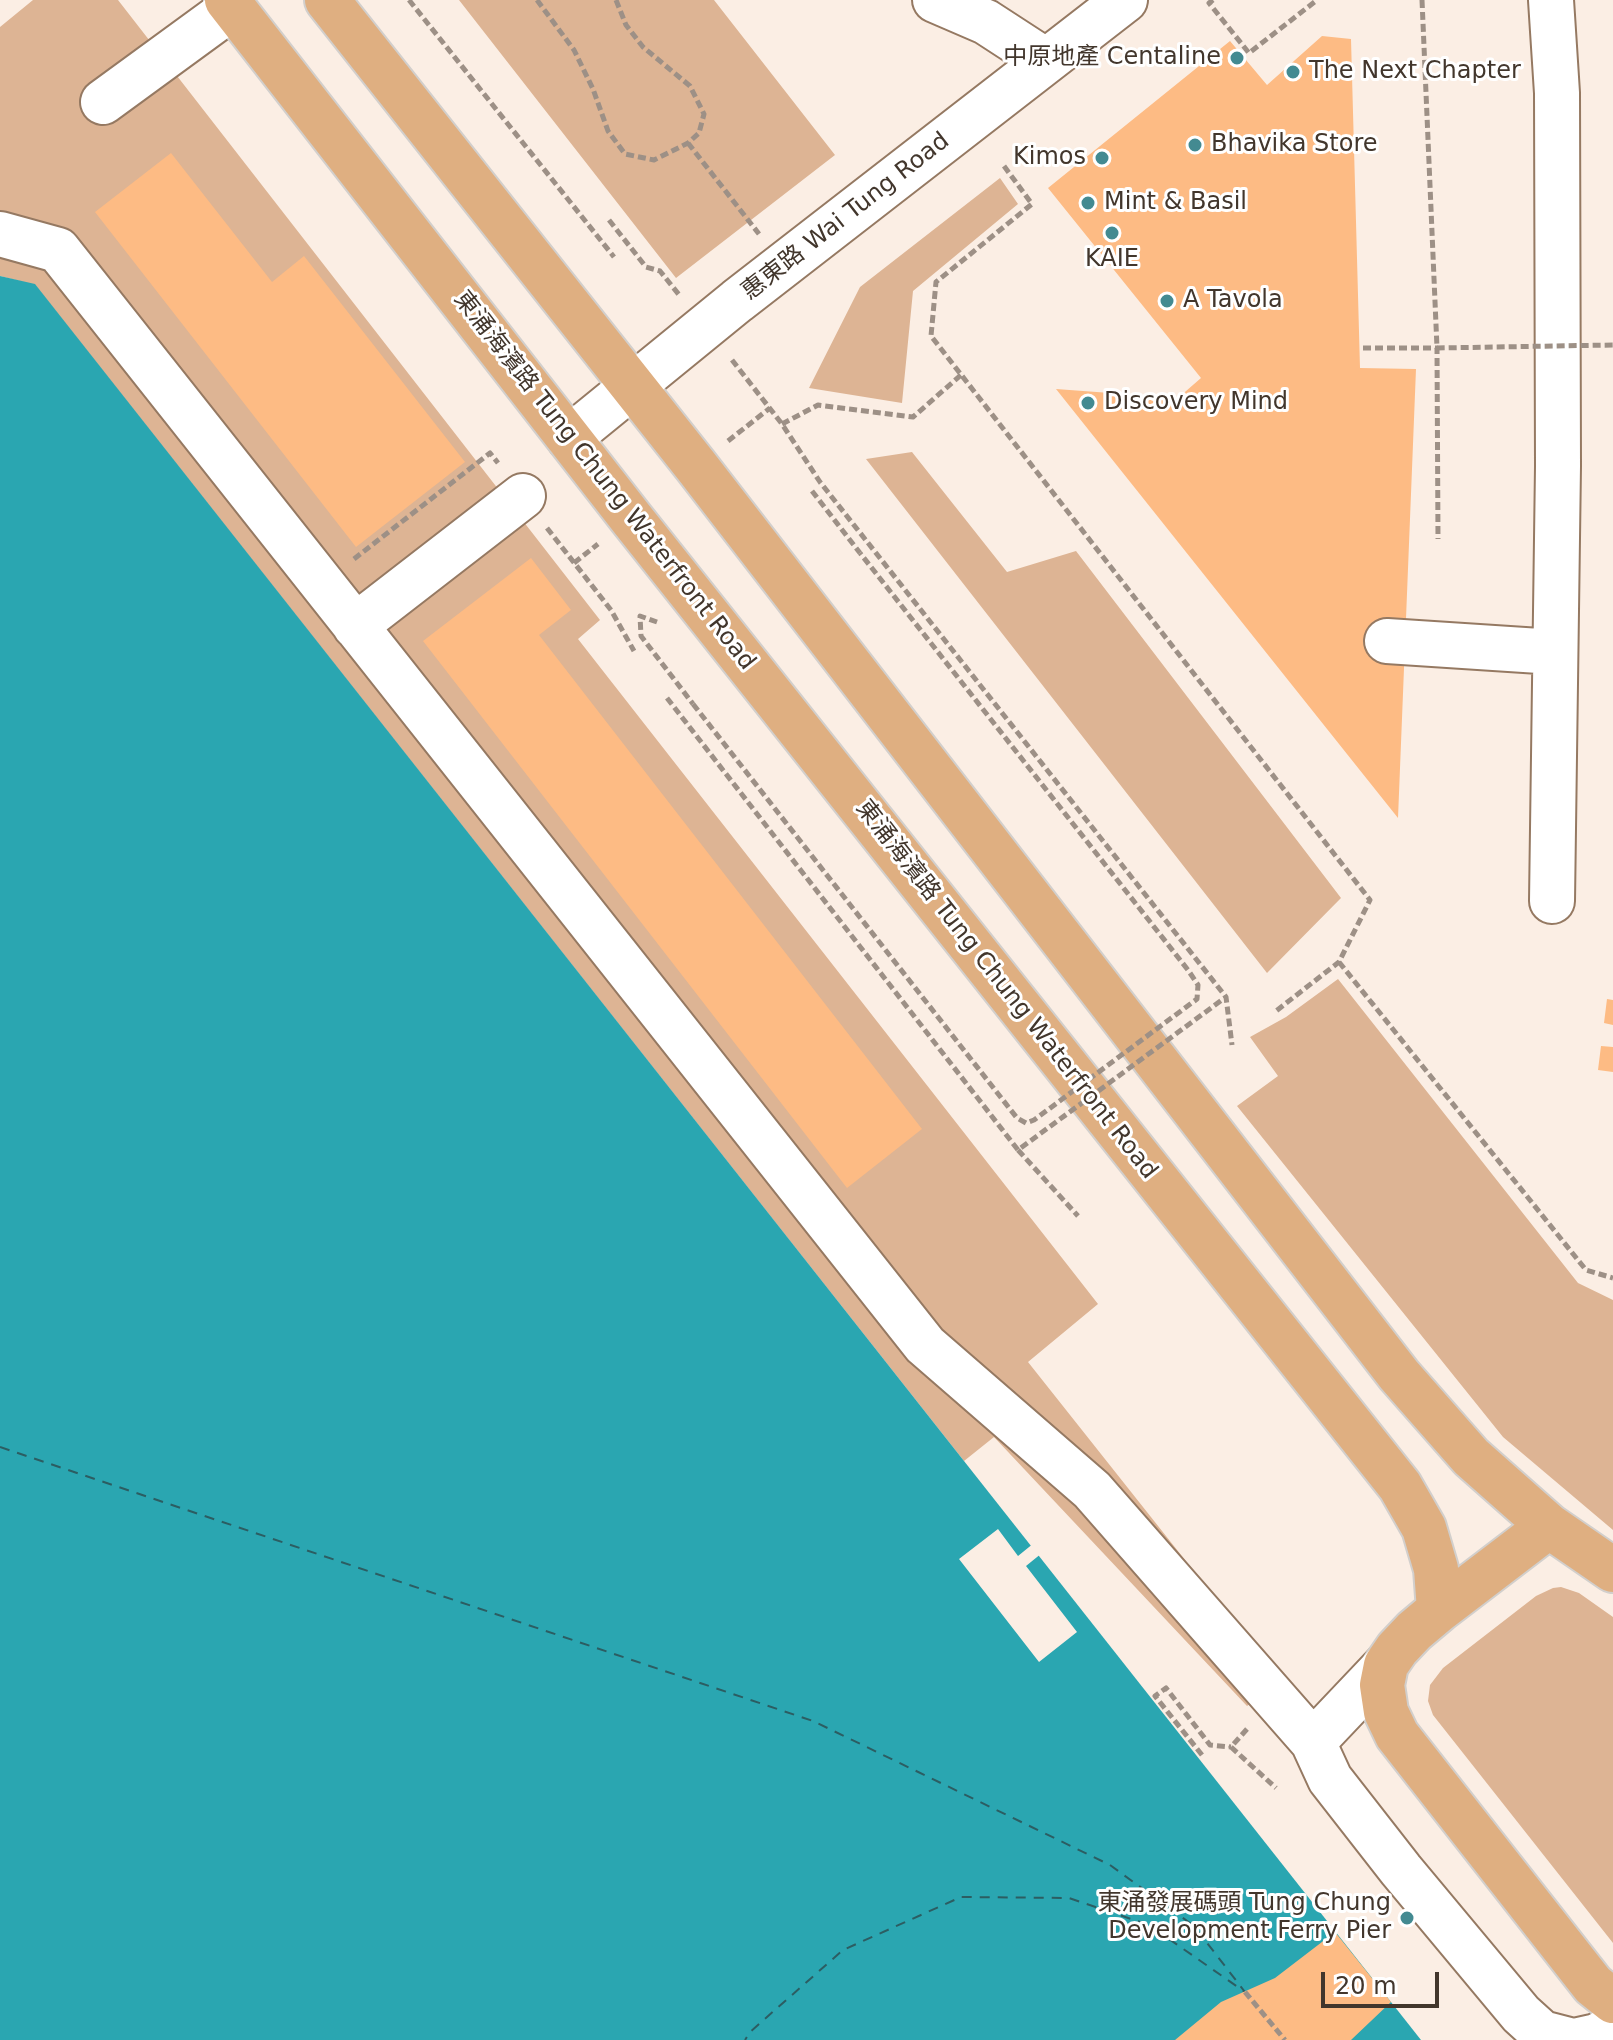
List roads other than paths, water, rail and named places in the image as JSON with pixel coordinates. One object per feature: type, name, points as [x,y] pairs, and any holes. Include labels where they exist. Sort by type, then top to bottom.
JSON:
[{"type":"main road","points":[[327,0],[633,387],[1399,1375],[1471,1457],[1549,1526],[1613,1570]]},
{"type":"main road","name":"東涌海濱路 Tung Chung Waterfront Road","points":[[230,4],[569,438],[1400,1486],[1424,1528],[1436,1569],[1439,1610]]},
{"type":"main road","points":[[1549,1526],[1439,1610],[1397,1649],[1386,1665],[1382,1685],[1386,1712],[1397,1735],[1593,1985],[1613,2001]]},
{"type":"street","points":[[935,0],[986,22],[1046,61]]},
{"type":"street","name":"惠東路 Wai Tung Road","points":[[569,438],[737,301],[1125,0]]},
{"type":"street","points":[[1551,0],[1557,93],[1552,901]]},
{"type":"street","points":[[103,102],[230,4]]},
{"type":"street","points":[[0,234],[58,250],[925,1345],[1092,1490],[1313,1742],[1330,1779],[1521,2014],[1542,2033],[1569,2040]]},
{"type":"street","points":[[355,626],[523,496]]},
{"type":"street","points":[[1387,641],[1555,652]]},
{"type":"street","points":[[1313,1742],[1386,1665]]},
{"type":"street","points":[[1579,2040],[1597,2036],[1613,2027]]},
{"type":"water","points":[[0,276],[35,284],[1421,2040],[0,2040]]},
{"type":"place","name":"中原地產 Centaline","points":[[1237,58]]},
{"type":"place","name":"The Next Chapter","points":[[1293,72]]},
{"type":"place","name":"Bhavika Store","points":[[1195,145]]},
{"type":"place","name":"Kimos","points":[[1102,158]]},
{"type":"place","name":"Mint & Basil","points":[[1088,203]]},
{"type":"place","name":"KAIE","points":[[1112,233]]},
{"type":"place","name":"A Tavola","points":[[1167,301]]},
{"type":"place","name":"Discovery Mind","points":[[1088,403]]},
{"type":"place","name":"東涌發展碼頭 Tung Chung Development Ferry Pier","points":[[1407,1918]]}]
